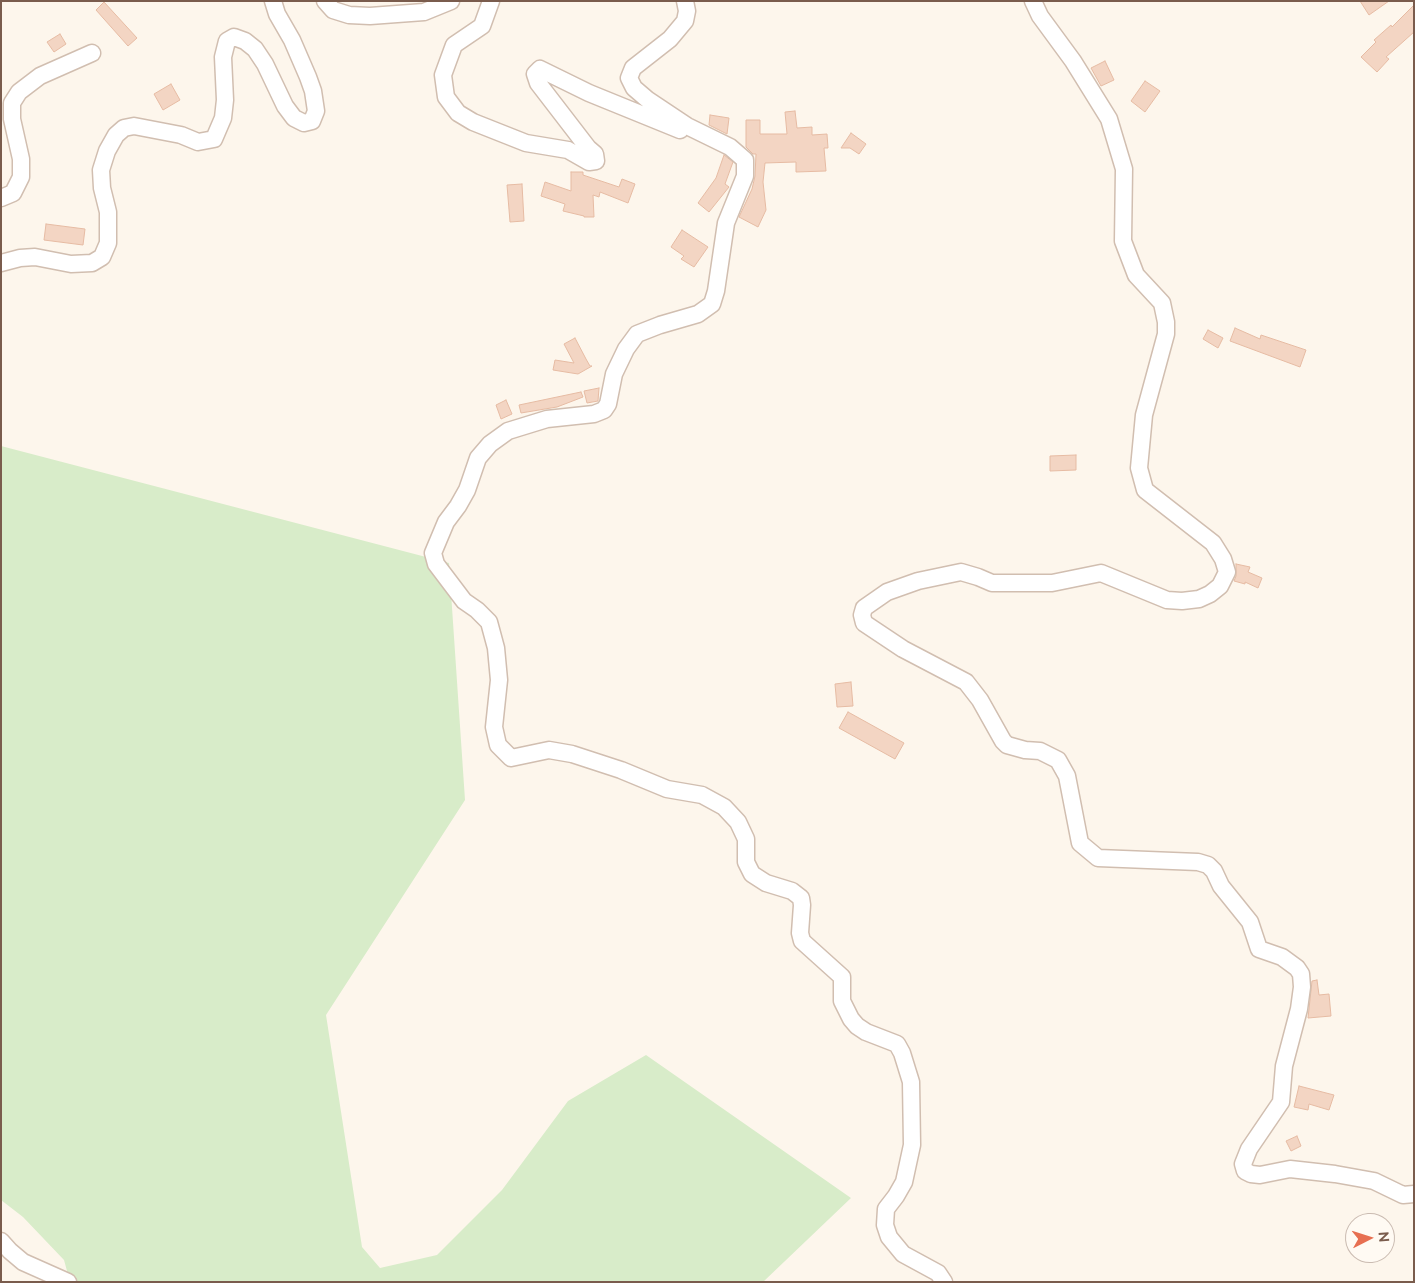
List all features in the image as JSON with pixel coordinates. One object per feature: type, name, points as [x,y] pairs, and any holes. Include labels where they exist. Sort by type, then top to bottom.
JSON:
[{"type":"street","points":[[1,263],[20,258],[34,257],[71,264],[92,263],[102,257],[108,244],[108,212],[102,188],[101,170],[107,150],[116,135],[124,128],[134,126],[181,135],[198,142],[214,139],[223,118],[226,100],[223,57],[227,41],[234,37],[245,41],[255,50],[265,64],[285,106],[294,118],[304,123],[312,121],[316,111],[313,91],[301,61],[277,14],[273,1]]},
{"type":"street","points":[[325,1],[333,10],[349,15],[370,16],[424,12],[451,1]]},
{"type":"street","points":[[491,1],[482,26],[454,45],[443,75],[446,97],[458,113],[473,122],[526,143],[568,150],[589,162],[596,161],[595,154],[588,148],[538,83],[535,74],[540,70],[589,93],[681,131],[687,126]]},
{"type":"street","points":[[684,1],[687,11],[685,22],[670,39],[633,68],[629,78],[634,88],[648,100],[687,126],[730,147],[745,160],[745,176],[726,223],[716,291],[712,304],[698,314],[637,334],[626,349],[614,374],[608,404],[604,410],[594,414],[547,419],[508,431],[490,444],[478,458],[467,490],[446,522],[433,553],[436,564],[464,601],[489,622],[496,648],[499,680],[494,727],[498,746],[511,758],[549,750],[572,754],[621,770],[666,789],[702,795],[724,807],[738,822],[746,839],[746,862],[752,874],[766,883],[792,891],[800,898],[802,905],[800,933],[802,940],[842,977],[842,1001],[851,1019],[856,1026],[866,1032],[897,1044],[902,1053],[911,1082],[912,1145],[904,1182],[886,1209],[885,1225],[889,1237],[903,1254],[938,1273],[944,1282]]},
{"type":"street","points":[[1033,1],[1040,16],[1073,60],[1109,119],[1124,170],[1123,241],[1136,275],[1162,303],[1166,322],[1166,334],[1144,416],[1139,468],[1145,490],[1214,543],[1223,559],[1227,572],[1220,586],[1210,594],[1199,599],[1182,601],[1167,600],[1101,573],[1052,583],[992,583],[962,572],[918,582],[887,592],[864,608],[862,616],[864,623],[903,649],[966,682],[980,700],[1007,745],[1025,750],[1040,751],[1058,760],[1067,776],[1080,843],[1098,858],[1198,862],[1208,866],[1214,871],[1221,886],[1250,922],[1259,950],[1282,957],[1297,968],[1301,974],[1302,987],[1299,1009],[1284,1066],[1281,1102],[1249,1150],[1244,1164],[1245,1171],[1260,1175],[1290,1169],[1336,1174],[1374,1182],[1403,1195],[1414,1194]]},
{"type":"street","points":[[1,198],[13,193],[21,177],[21,159],[12,118],[12,104],[19,92],[40,76],[92,53]]},
{"type":"street","points":[[1,1240],[23,1262],[68,1282]]},
{"type":"green space","points":[[1,446],[449,563],[465,800],[326,1015],[362,1247],[380,1268],[437,1255],[502,1190],[568,1101],[646,1055],[851,1198],[763,1282],[70,1282],[64,1260],[23,1217],[1,1200]]},
{"type":"building","points":[[1360,1],[1389,1],[1369,15]]},
{"type":"building","points":[[104,2],[137,38],[128,46],[96,10]]},
{"type":"building","points":[[1414,5],[1414,32],[1386,57],[1389,59],[1377,72],[1361,57],[1376,42],[1374,40],[1391,25],[1392,27]]},
{"type":"building","points":[[60,34],[66,44],[54,52],[47,42]]},
{"type":"building","points":[[1105,61],[1114,80],[1101,86],[1091,68]]},
{"type":"building","points":[[1145,81],[1160,91],[1145,112],[1131,101]]},
{"type":"building","points":[[171,84],[180,100],[163,110],[154,94]]},
{"type":"building","points":[[795,111],[797,128],[812,127],[812,135],[827,134],[828,148],[824,148],[826,171],[796,172],[796,162],[765,163],[763,182],[766,210],[758,227],[739,217],[752,189],[755,176],[756,154],[753,154],[746,147],[746,120],[760,120],[760,134],[787,134],[785,112]]},
{"type":"building","points":[[710,115],[729,118],[727,134],[709,125]]},
{"type":"building","points":[[851,133],[866,144],[859,154],[850,148],[841,148]]},
{"type":"building","points":[[724,155],[733,162],[725,184],[729,187],[709,212],[698,203],[716,178]]},
{"type":"building","points":[[571,172],[583,172],[583,175],[619,187],[622,179],[635,184],[628,203],[600,192],[599,197],[593,195],[594,217],[584,217],[563,211],[565,204],[541,196],[545,182],[571,191]]},
{"type":"building","points":[[522,184],[524,221],[510,222],[507,185]]},
{"type":"building","points":[[46,224],[85,229],[83,245],[44,240]]},
{"type":"building","points":[[682,230],[708,247],[694,267],[681,259],[684,256],[671,247]]},
{"type":"building","points":[[1235,328],[1260,339],[1261,335],[1306,350],[1300,367],[1230,341]]},
{"type":"building","points":[[1208,330],[1223,338],[1218,348],[1203,339]]},
{"type":"building","points":[[575,338],[590,366],[592,366],[578,374],[553,370],[555,360],[574,363],[564,344]]},
{"type":"building","points":[[599,388],[598,401],[587,403],[584,391]]},
{"type":"building","points":[[581,392],[583,397],[557,407],[521,413],[519,405]]},
{"type":"building","points":[[506,400],[512,414],[501,419],[496,405]]},
{"type":"building","points":[[1076,455],[1076,470],[1050,471],[1050,456]]},
{"type":"building","points":[[1236,564],[1250,567],[1248,572],[1262,578],[1258,588],[1245,582],[1245,584],[1234,581]]},
{"type":"building","points":[[851,682],[853,706],[837,707],[835,684]]},
{"type":"building","points":[[848,712],[904,743],[895,759],[839,728]]},
{"type":"building","points":[[1317,980],[1319,995],[1329,994],[1331,1016],[1308,1018],[1312,981]]},
{"type":"building","points":[[1299,1086],[1334,1095],[1329,1110],[1309,1104],[1308,1110],[1294,1107]]},
{"type":"building","points":[[1297,1136],[1301,1146],[1291,1151],[1286,1141]]}]
